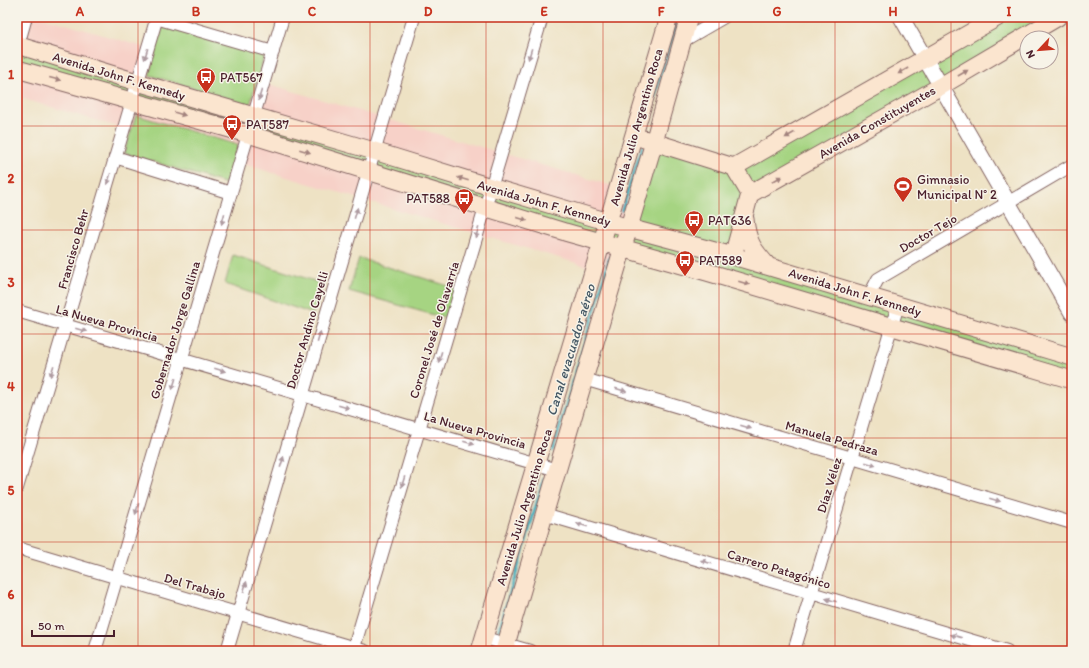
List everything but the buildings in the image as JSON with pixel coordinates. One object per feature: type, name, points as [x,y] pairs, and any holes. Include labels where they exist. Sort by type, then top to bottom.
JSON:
[{"type":"main road","name":"Avenida Julio Argentino Roca","points":[[482,644],[669,17]]},
{"type":"main road","name":"Avenida Julio Argentino Roca","points":[[505,647],[629,228],[689,17]]},
{"type":"main road","points":[[734,167],[998,17]]},
{"type":"main road","name":"Avenida Constituyentes","points":[[750,194],[941,86],[1058,17]]},
{"type":"main road","name":"Avenida John F. Kennedy","points":[[17,46],[374,151],[608,222],[733,256],[870,296],[1072,358]]},
{"type":"main road","name":"Avenida John F. Kennedy","points":[[17,69],[132,100],[248,134],[622,249],[707,272],[1072,380]]},
{"type":"main road","points":[[634,136],[734,167],[750,194],[733,256],[707,272]]},
{"type":"main road","points":[[745,214],[750,245],[768,266]]},
{"type":"street","points":[[17,46],[26,17]]},
{"type":"street","points":[[156,17],[273,52]]},
{"type":"street","name":"Francisco Behr","points":[[17,488],[156,17]]},
{"type":"street","name":"Gobernador Jorge Gallina","points":[[95,651],[283,17]]},
{"type":"street","name":"Doctor Andino Cayelli","points":[[226,651],[414,17]]},
{"type":"street","name":"Coronel José de Olavarría","points":[[357,650],[419,428],[542,17]]},
{"type":"street","points":[[681,42],[724,17]]},
{"type":"street","points":[[901,17],[1072,313]]},
{"type":"street","points":[[115,157],[230,193]]},
{"type":"street","name":"Doctor Tejo","points":[[870,296],[878,278],[1072,165]]},
{"type":"street","name":"Díaz Vélez","points":[[794,651],[898,305]]},
{"type":"street","name":"La Nueva Provincia","points":[[17,311],[419,428],[557,470]]},
{"type":"street","name":"Manuela Pedraza","points":[[584,379],[1072,523]]},
{"type":"street","name":"Carrero Patagónico","points":[[544,514],[1007,651]]},
{"type":"street","name":"Del Trabajo","points":[[17,548],[238,613],[357,650]]},
{"type":"street","points":[[482,644],[530,651]]},
{"type":"shaded area","points":[[17,17],[42,17],[630,191],[624,214],[603,271],[17,97]]},
{"type":"green space","points":[[998,17],[1058,17],[1035,30],[1019,30],[1019,39],[750,194],[733,256],[1072,357],[1072,380],[17,69],[17,45],[628,228],[654,142],[735,167]]},
{"type":"green space","points":[[163,26],[264,56],[250,105],[149,75]]},
{"type":"green space","points":[[136,115],[238,145],[227,184],[124,153]]},
{"type":"green space","points":[[233,255],[324,284],[313,314],[225,284]]},
{"type":"green space","points":[[359,258],[458,289],[448,319],[349,291]]},
{"type":"waterway","name":"Canal evacuador aéreo","points":[[650,110],[679,17]]},
{"type":"waterway","name":"Canal evacuador aéreo","points":[[622,210],[642,147]]},
{"type":"waterway","name":"Canal evacuador aéreo","points":[[553,450],[610,257]]},
{"type":"waterway","name":"Canal evacuador aéreo","points":[[499,631],[544,479]]},
{"type":"place","name":"PAT567","points":[[206,94]]},
{"type":"place","name":"PAT587","points":[[232,141]]},
{"type":"place","name":"Gimnasio Municipal N° 2","points":[[903,203]]},
{"type":"place","name":"PAT588","points":[[464,215]]},
{"type":"place","name":"PAT636","points":[[694,237]]},
{"type":"place","name":"PAT589","points":[[685,277]]}]
